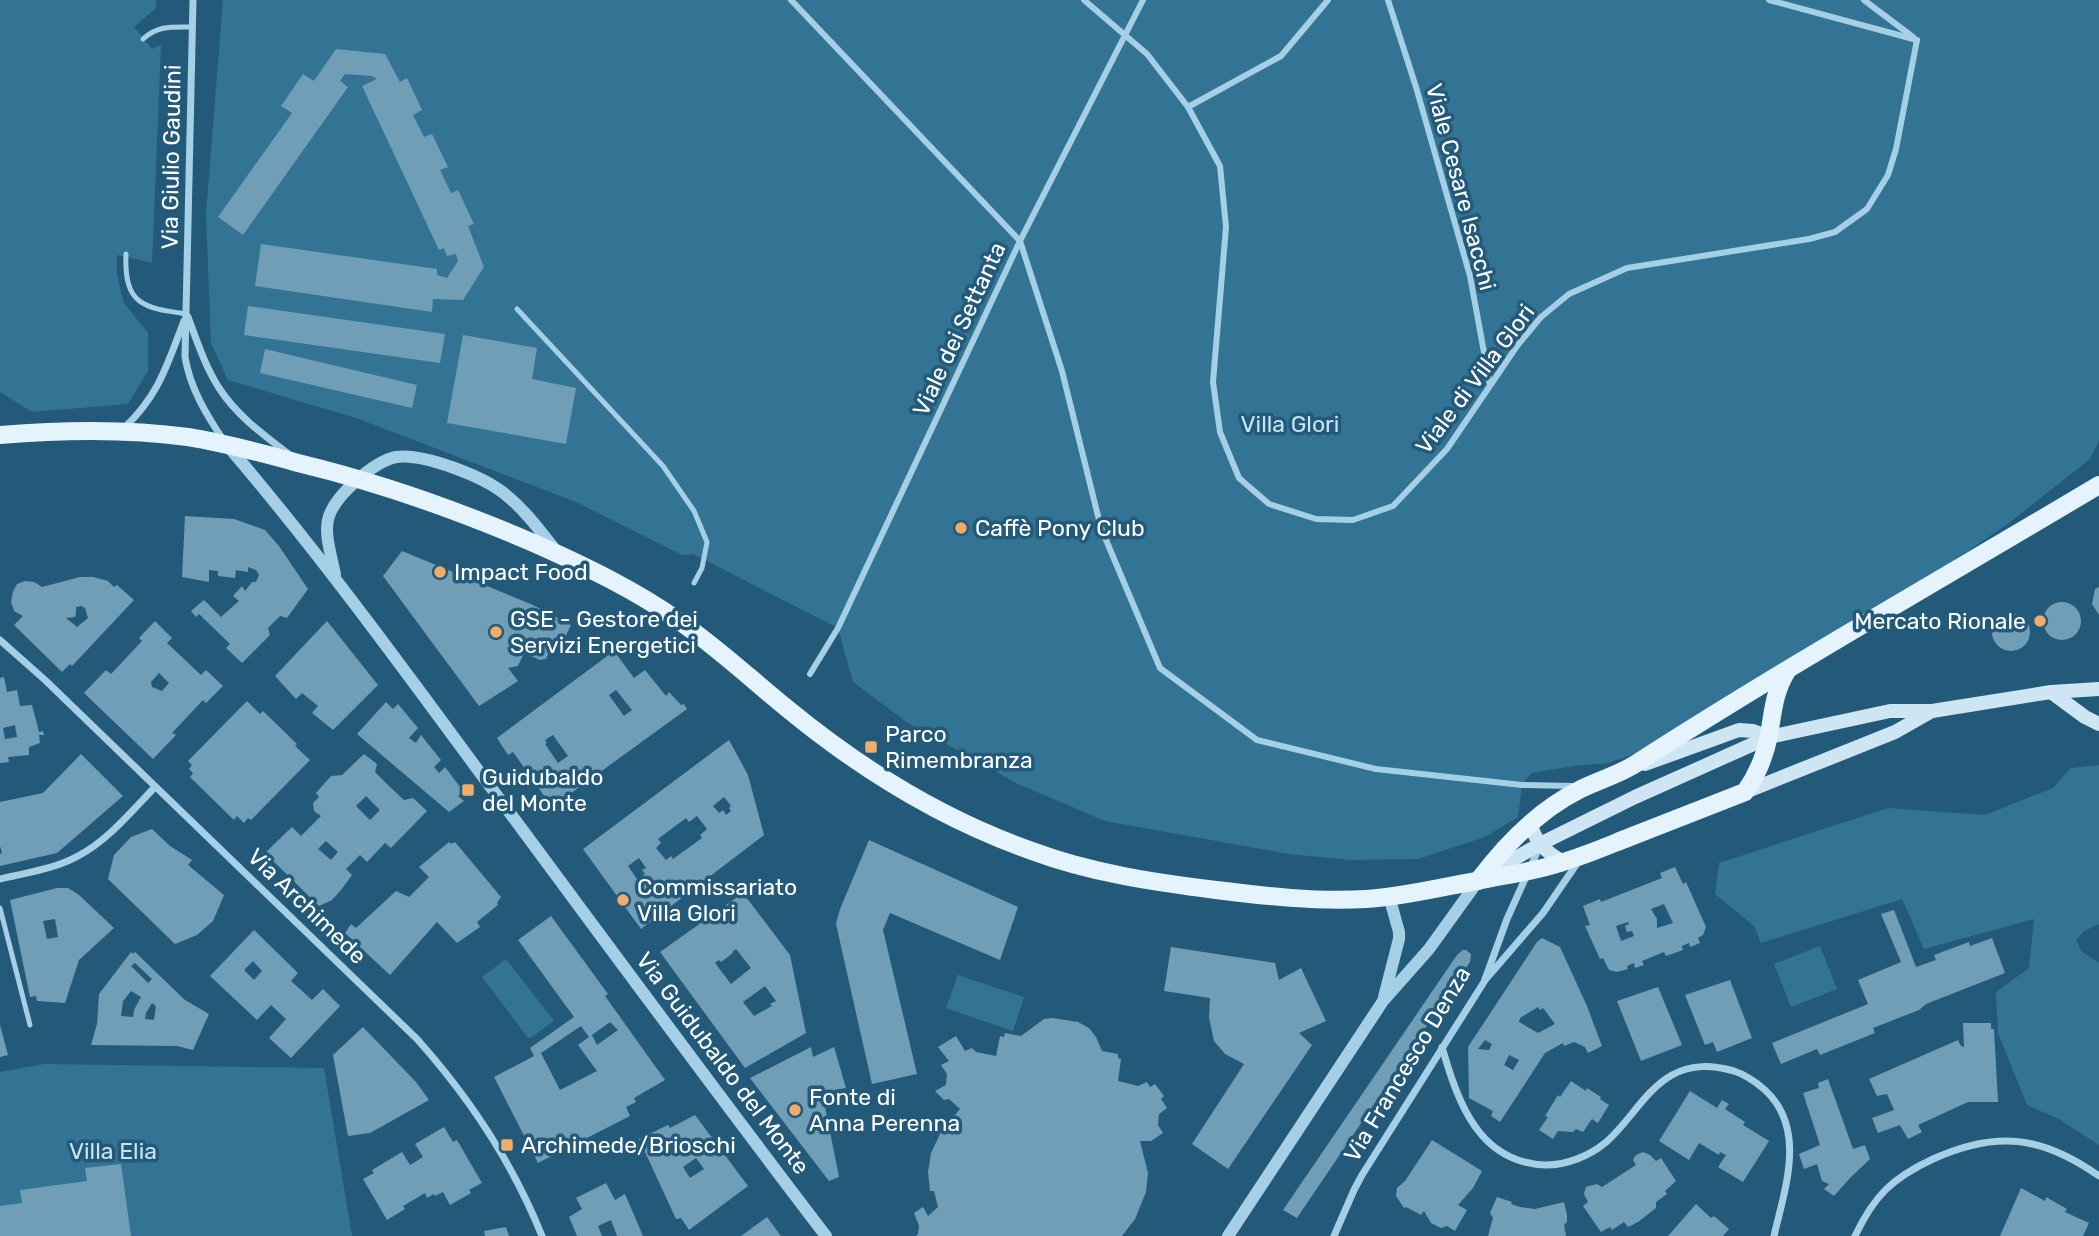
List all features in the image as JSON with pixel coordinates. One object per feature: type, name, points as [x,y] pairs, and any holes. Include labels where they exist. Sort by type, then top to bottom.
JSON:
[{"type":"main road","points":[[0,435],[40,432],[169,435],[227,444],[359,478],[462,513],[559,554],[622,585],[680,622],[727,657],[791,712],[846,752],[890,782],[939,810],[1000,839],[1063,862],[1158,883],[1279,897],[1350,900],[1389,897],[1527,872],[1564,862],[1745,792],[1895,732],[1932,711]]},
{"type":"main road","points":[[1628,769],[1702,721],[2099,485]]},
{"type":"main road","points":[[1745,792],[1756,774],[1769,737],[1777,691],[1787,671]]},
{"type":"main road","points":[[1478,880],[1540,844],[1635,797],[1769,737],[1890,711],[1932,711],[2051,692],[2099,689]]},
{"type":"main road","points":[[2051,692],[2099,724]]},
{"type":"main road","points":[[1478,880],[1502,850],[1531,823],[1587,786],[1734,731],[1745,729],[1769,737]]},
{"type":"main road","points":[[1531,823],[1540,844],[1564,862]]},
{"type":"street","name":"Via Giulio Gaudini","points":[[193,0],[185,349],[191,381],[206,412],[227,444]]},
{"type":"street","points":[[791,0],[1020,241],[1062,371],[1101,528],[1160,668],[1257,740],[1376,769],[1522,785],[1587,786]]},
{"type":"street","name":"Viale di Villa Glori","points":[[1084,0],[1147,54],[1188,107],[1220,166],[1226,226],[1213,382],[1220,432],[1239,478],[1269,504],[1316,519],[1353,520],[1393,506],[1447,449],[1517,346],[1541,317],[1569,294],[1627,268],[1809,239],[1835,232],[1867,209],[1888,175],[1896,149],[1917,40]]},
{"type":"street","name":"Viale dei Settanta","points":[[810,674],[838,628],[1020,241],[1143,0]]},
{"type":"street","points":[[1188,107],[1281,56],[1328,0]]},
{"type":"street","name":"Viale Cesare Isacchi","points":[[1388,0],[1470,276],[1490,386]]},
{"type":"street","points":[[1769,0],[1917,40]]},
{"type":"street","points":[[1864,0],[1917,40]]},
{"type":"street","name":"Via Giulio Gaudini","points":[[118,433],[145,407],[157,387],[187,314]]},
{"type":"street","name":"Via Giulio Gaudini","points":[[187,314],[211,372],[224,394],[248,421],[300,463]]},
{"type":"street","name":"Via Guidubaldo del Monte","points":[[227,444],[336,578],[826,1236]]},
{"type":"street","name":"Via Guidubaldo del Monte","points":[[336,578],[326,534],[328,517],[341,495],[379,464],[393,458],[409,456],[428,459],[484,481],[504,493],[526,514],[559,554]]},
{"type":"street","name":"Via Archimede","points":[[0,640],[369,991],[437,1061],[485,1129],[526,1201],[542,1236]]},
{"type":"street","points":[[0,879],[79,856],[112,830],[155,787]]},
{"type":"street","name":"Via Francesco Denza","points":[[1334,1236],[1358,1182],[1484,982],[1507,919],[1540,844]]},
{"type":"street","points":[[1484,982],[1543,913],[1583,855]]},
{"type":"street","points":[[1228,1236],[1383,1001],[1430,949],[1478,880]]},
{"type":"street","points":[[1383,1001],[1399,939],[1389,897]]},
{"type":"street","points":[[1442,1047],[1453,1082],[1479,1133],[1490,1146],[1502,1153],[1536,1164],[1554,1165],[1590,1154],[1607,1142],[1662,1081],[1683,1070],[1696,1066],[1721,1068],[1754,1080],[1780,1107],[1790,1137],[1789,1168],[1774,1236]]},
{"type":"street","points":[[1855,1236],[1871,1205],[1893,1183],[1927,1162],[1976,1143],[2014,1141],[2040,1146],[2066,1156],[2099,1176]]},
{"type":"lane","points":[[143,39],[150,32],[165,26],[192,27]]},
{"type":"lane","points":[[126,254],[125,276],[131,293],[136,298],[150,307],[187,314]]},
{"type":"lane","points":[[517,309],[663,466],[694,511],[707,542],[702,568],[694,583]]},
{"type":"lane","points":[[0,908],[30,1025]]},
{"type":"green space","points":[[0,0],[156,0],[156,8],[134,27],[152,49],[161,45],[152,263],[117,255],[117,275],[124,303],[148,333],[148,371],[128,404],[32,412],[0,392]]},
{"type":"green space","name":"Villa Glori","points":[[223,0],[2099,0],[2099,440],[2090,459],[2009,523],[1897,599],[1671,741],[1608,763],[1531,773],[1522,785],[1518,817],[1485,837],[1418,859],[1350,860],[1289,854],[1105,821],[1018,784],[908,723],[853,682],[838,628],[693,554],[682,555],[576,502],[356,418],[228,380],[211,343],[206,214]]},
{"type":"green space","points":[[2099,765],[2099,924],[2084,931],[2076,940],[2081,951],[2099,963],[2099,1145],[2059,1119],[2027,1105],[1998,1033],[1996,992],[2029,968],[2034,919],[1924,949],[1902,899],[1761,943],[1754,926],[1715,894],[1719,863],[1888,808],[1985,815],[2053,788],[2071,768]]},
{"type":"green space","points":[[1820,946],[1837,989],[1791,1007],[1774,964]]},
{"type":"green space","points":[[506,959],[554,1021],[529,1039],[482,977]]},
{"type":"green space","points":[[958,975],[1024,997],[1013,1031],[946,1008]]},
{"type":"green space","name":"Villa Elia","points":[[44,1064],[324,1068],[352,1236],[0,1236],[0,1072]]},
{"type":"building","points":[[336,49],[385,54],[400,82],[407,78],[422,110],[413,115],[424,137],[432,134],[448,167],[440,170],[451,193],[458,190],[474,224],[468,226],[484,267],[463,300],[433,299],[432,312],[255,286],[261,244],[437,269],[437,275],[447,278],[458,261],[456,254],[447,256],[444,248],[439,250],[362,86],[377,79],[372,76],[345,74],[340,81],[348,87],[243,235],[218,217],[292,113],[281,106],[303,74],[314,81]]},
{"type":"building","points":[[248,306],[445,334],[440,363],[244,335]]},
{"type":"building","points":[[463,335],[537,348],[532,379],[576,388],[566,444],[447,423]]},
{"type":"building","points":[[265,349],[417,385],[412,408],[260,373]]},
{"type":"building","points":[[185,516],[234,519],[265,530],[308,589],[287,618],[280,616],[268,628],[270,635],[242,663],[226,648],[230,644],[199,614],[196,617],[191,611],[204,600],[221,617],[239,601],[233,596],[242,586],[245,591],[252,582],[256,582],[259,575],[256,570],[248,567],[248,572],[236,570],[235,578],[218,576],[218,571],[209,570],[209,582],[182,577]]},
{"type":"building","name":"GSE - Gestore dei Servizi Energetici","points":[[402,551],[533,605],[571,625],[563,642],[555,639],[546,659],[540,660],[524,653],[518,666],[508,668],[518,681],[479,706],[383,576]]},
{"type":"building","points":[[80,577],[93,577],[108,581],[114,587],[117,585],[134,600],[72,666],[70,664],[62,672],[14,625],[23,616],[14,611],[11,602],[17,584],[34,582],[42,587]],"holes":[[[76,607],[85,608],[88,618],[77,627],[66,618],[75,617]]]},
{"type":"building","points":[[2099,587],[2099,615],[2092,604],[2095,589]]},
{"type":"building","points":[[2062,602],[2076,607],[2081,621],[2076,635],[2062,640],[2048,635],[2043,621],[2048,607]]},
{"type":"building","points":[[2011,613],[2025,618],[2030,632],[2025,646],[2011,651],[1997,646],[1992,632],[1997,618]]},
{"type":"building","points":[[155,621],[172,638],[167,643],[201,675],[206,670],[223,686],[206,703],[203,700],[172,733],[176,735],[153,759],[84,693],[106,670],[111,674],[142,641],[139,638]],"holes":[[[159,673],[169,683],[162,691],[152,687],[151,682]]]},
{"type":"building","points":[[327,621],[378,685],[333,730],[312,713],[318,706],[302,693],[296,699],[275,676]]},
{"type":"building","points":[[614,651],[634,678],[645,670],[666,696],[669,692],[687,709],[552,807],[513,752],[508,755],[497,738]],"holes":[[[616,690],[632,710],[624,716],[609,695]],[[553,735],[568,756],[558,763],[545,744],[545,740]]]},
{"type":"building","points":[[4,677],[7,692],[17,690],[20,706],[32,705],[39,732],[43,731],[44,735],[39,735],[40,743],[29,747],[29,755],[8,757],[9,762],[0,763],[0,678]],"holes":[[[15,725],[17,737],[5,739],[3,728]]]},
{"type":"building","points":[[247,701],[260,714],[263,711],[310,760],[251,820],[248,818],[244,823],[237,816],[234,820],[190,777],[193,773],[189,769],[192,765],[188,761]]},
{"type":"building","points":[[386,702],[393,709],[398,704],[418,728],[409,738],[416,743],[421,735],[441,760],[434,767],[439,773],[445,767],[463,791],[458,796],[464,801],[449,812],[357,734]]},
{"type":"building","points":[[729,740],[748,775],[764,835],[641,929],[583,849]],"holes":[[[724,797],[731,806],[731,811],[726,815],[723,810],[719,813],[713,806]],[[697,816],[707,829],[700,835],[702,838],[673,859],[671,856],[666,860],[656,848],[661,843],[658,839],[686,818],[689,822]],[[639,858],[646,868],[642,870],[645,874],[637,879],[628,866]]]},
{"type":"building","points":[[81,754],[123,796],[57,853],[0,866],[0,802],[43,793]]},
{"type":"building","points":[[364,754],[377,764],[375,772],[404,800],[413,798],[427,811],[391,848],[385,843],[367,862],[360,855],[346,869],[352,875],[341,890],[332,900],[319,906],[265,853],[292,827],[301,836],[321,816],[314,811],[313,803],[319,797],[316,793],[331,776],[342,775]],"holes":[[[366,796],[380,810],[370,820],[356,806]],[[326,841],[338,852],[331,860],[318,849]]]},
{"type":"building","points":[[152,829],[170,846],[192,860],[188,865],[224,895],[213,921],[197,935],[175,944],[108,879],[114,855],[131,837]]},
{"type":"building","points":[[869,840],[1018,907],[1000,960],[890,913],[883,930],[917,1074],[872,1084],[836,924]]},
{"type":"building","points":[[449,842],[455,842],[501,897],[498,905],[477,922],[480,927],[457,943],[437,922],[390,975],[345,933],[351,924],[356,928],[396,891],[409,897],[429,877],[419,867]]},
{"type":"building","points":[[1675,867],[1683,884],[1686,882],[1706,927],[1703,935],[1698,938],[1700,943],[1690,947],[1689,943],[1682,946],[1683,950],[1666,956],[1664,952],[1642,961],[1644,965],[1635,968],[1634,963],[1627,966],[1628,969],[1617,972],[1609,970],[1603,958],[1600,959],[1585,926],[1590,925],[1583,906],[1600,899],[1601,902],[1662,878],[1660,873]],"holes":[[[1664,904],[1673,923],[1657,928],[1657,919],[1651,909]],[[1628,922],[1625,926],[1627,932],[1632,931],[1634,936],[1621,941],[1616,926]]]},
{"type":"building","points":[[57,888],[68,888],[114,928],[79,960],[65,1003],[37,1001],[36,996],[30,997],[10,900]],"holes":[[[55,919],[58,937],[47,939],[43,921]]]},
{"type":"building","points":[[743,893],[790,955],[806,1033],[745,1068],[660,952]],"holes":[[[736,949],[751,968],[731,984],[715,963],[719,960],[721,962]],[[765,986],[776,1001],[754,1016],[743,1002]]]},
{"type":"building","points":[[1894,910],[1916,967],[1936,960],[1934,955],[1969,942],[1970,946],[1992,938],[2005,973],[1873,1028],[1875,1033],[1820,1055],[1817,1049],[1781,1064],[1772,1043],[1868,1004],[1858,980],[1901,962],[1881,914]]},
{"type":"building","points":[[551,916],[608,994],[605,996],[665,1080],[634,1098],[636,1102],[626,1107],[630,1116],[538,1163],[494,1077],[534,1056],[530,1048],[574,1017],[518,940]],"holes":[[[610,1022],[618,1030],[597,1045],[592,1035]],[[581,1026],[589,1037],[578,1045],[597,1071],[560,1090],[541,1053]]]},
{"type":"building","points":[[254,930],[298,973],[291,981],[312,1000],[323,989],[340,1006],[291,1058],[269,1038],[286,1019],[271,1005],[257,1020],[210,976]],"holes":[[[253,961],[262,971],[254,980],[244,970]]]},
{"type":"building","points":[[1542,938],[1560,947],[1602,1046],[1588,1053],[1585,1047],[1574,1042],[1564,1046],[1563,1043],[1545,1053],[1500,1122],[1491,1116],[1493,1111],[1469,1098],[1468,1047]],"holes":[[[1538,1007],[1540,1010],[1543,1008],[1555,1024],[1538,1033],[1519,1022],[1520,1018]],[[1485,1040],[1492,1044],[1489,1050],[1478,1049]],[[1509,1055],[1519,1060],[1513,1070],[1504,1065]]]},
{"type":"building","points":[[1171,947],[1275,963],[1279,980],[1301,968],[1326,1021],[1299,1033],[1312,1045],[1228,1169],[1192,1144],[1244,1064],[1225,1054],[1214,1041],[1209,1018],[1210,998],[1164,991]]},
{"type":"building","points":[[1463,950],[1471,954],[1470,962],[1297,1218],[1283,1210],[1457,955]]},
{"type":"building","points":[[131,952],[135,952],[185,1000],[209,1014],[193,1050],[177,1046],[91,1045],[97,1024],[99,994]],"holes":[[[135,963],[152,979],[148,983],[131,966]],[[131,991],[141,997],[133,1017],[121,1016],[123,1001]],[[152,1003],[156,1006],[154,1020],[145,1019]]]},
{"type":"building","points":[[1730,980],[1752,1038],[1717,1052],[1713,1042],[1705,1045],[1685,995]]},
{"type":"building","points":[[1658,987],[1682,1045],[1641,1061],[1617,1001]]},
{"type":"building","points":[[1044,1019],[1078,1022],[1089,1028],[1102,1051],[1118,1054],[1121,1059],[1118,1081],[1138,1086],[1147,1082],[1150,1087],[1155,1084],[1164,1096],[1161,1099],[1167,1108],[1159,1114],[1158,1125],[1163,1133],[1151,1141],[1140,1141],[1148,1173],[1146,1192],[1135,1219],[1122,1236],[916,1236],[919,1226],[914,1213],[923,1207],[928,1216],[938,1207],[934,1191],[930,1191],[928,1172],[931,1153],[940,1134],[960,1109],[935,1091],[946,1085],[947,1074],[941,1065],[949,1061],[938,1047],[956,1036],[965,1051],[972,1048],[976,1052],[996,1056],[1000,1036],[1004,1037],[1005,1033],[1021,1036]]},
{"type":"building","points":[[1963,1023],[1991,1023],[1991,1029],[1994,1029],[1998,1102],[1968,1102],[1918,1125],[1922,1132],[1908,1139],[1900,1125],[1878,1133],[1872,1118],[1894,1110],[1887,1094],[1877,1096],[1869,1079],[1958,1040],[1964,1047]]},
{"type":"building","points":[[0,1025],[8,1055],[0,1057]]},
{"type":"building","points":[[363,1027],[416,1082],[429,1100],[370,1133],[348,1136],[333,1055]]},
{"type":"building","points":[[811,1047],[813,1057],[834,1047],[846,1088],[822,1092],[839,1177],[829,1181],[750,1078]]},
{"type":"building","points":[[1828,1079],[1853,1149],[1865,1145],[1870,1159],[1834,1196],[1824,1189],[1829,1184],[1822,1181],[1817,1164],[1804,1169],[1799,1154],[1820,1145],[1803,1093],[1819,1088],[1818,1083]]},
{"type":"building","points":[[1571,1081],[1586,1091],[1587,1088],[1609,1105],[1598,1123],[1592,1119],[1583,1132],[1576,1129],[1573,1132],[1558,1131],[1553,1139],[1539,1130],[1558,1095],[1560,1097]]},
{"type":"building","points":[[1690,1091],[1717,1108],[1722,1100],[1729,1104],[1725,1109],[1745,1122],[1743,1125],[1769,1141],[1743,1182],[1718,1167],[1726,1155],[1720,1152],[1719,1155],[1699,1143],[1689,1160],[1659,1141]]},
{"type":"building","points":[[695,1115],[748,1186],[689,1230],[681,1218],[676,1219],[639,1139],[668,1125],[670,1128]],"holes":[[[696,1158],[704,1169],[690,1178],[683,1167]]]},
{"type":"building","points":[[444,1127],[453,1142],[457,1140],[482,1183],[450,1205],[443,1192],[427,1198],[425,1193],[403,1206],[405,1209],[387,1220],[363,1179],[374,1173],[372,1170],[402,1152],[410,1165],[423,1157],[415,1144]]},
{"type":"building","points":[[1432,1140],[1482,1171],[1473,1188],[1458,1205],[1467,1210],[1455,1231],[1447,1226],[1441,1228],[1431,1223],[1424,1211],[1421,1215],[1404,1208],[1396,1196],[1397,1188],[1405,1181]]},
{"type":"building","points":[[1643,1152],[1656,1161],[1661,1158],[1676,1181],[1665,1191],[1667,1194],[1656,1202],[1656,1208],[1638,1222],[1628,1227],[1624,1222],[1612,1230],[1610,1227],[1601,1232],[1583,1206],[1588,1202],[1584,1194],[1586,1187],[1597,1184],[1602,1187],[1636,1165],[1633,1160]]},
{"type":"building","points":[[121,1164],[131,1236],[0,1236],[0,1206],[22,1203],[20,1190],[87,1181],[85,1168]]},
{"type":"building","points":[[606,1183],[615,1200],[625,1194],[643,1236],[617,1236],[611,1220],[598,1226],[602,1236],[577,1236],[569,1217],[582,1209],[576,1198]]},
{"type":"building","points":[[2021,1188],[2045,1201],[2046,1197],[2067,1209],[2065,1212],[2089,1223],[2083,1236],[2000,1236]]},
{"type":"building","points":[[1497,1197],[1520,1207],[1535,1209],[1564,1202],[1567,1215],[1564,1225],[1566,1236],[1488,1236],[1493,1218],[1490,1213]]},
{"type":"building","points":[[1696,1204],[1711,1218],[1714,1216],[1729,1229],[1723,1236],[1668,1236]]},
{"type":"building","points":[[767,1217],[781,1236],[741,1236]]},
{"type":"building","points":[[506,1227],[509,1236],[485,1236],[484,1231]]},
{"type":"place","name":"Caffè Pony Club","points":[[961,528]]},
{"type":"place","name":"Impact Food","points":[[440,572]]},
{"type":"place","name":"Mercato Rionale","points":[[2040,621]]},
{"type":"place","name":"GSE - Gestore dei Servizi Energetici","points":[[496,632]]},
{"type":"place","name":"Parco Rimembranza","points":[[871,747]]},
{"type":"place","name":"Guidubaldo del Monte","points":[[468,790]]},
{"type":"place","name":"Commissariato Villa Glori","points":[[623,900]]},
{"type":"place","name":"Fonte di Anna Perenna","points":[[795,1110]]},
{"type":"place","name":"Archimede/Brioschi","points":[[507,1145]]}]
